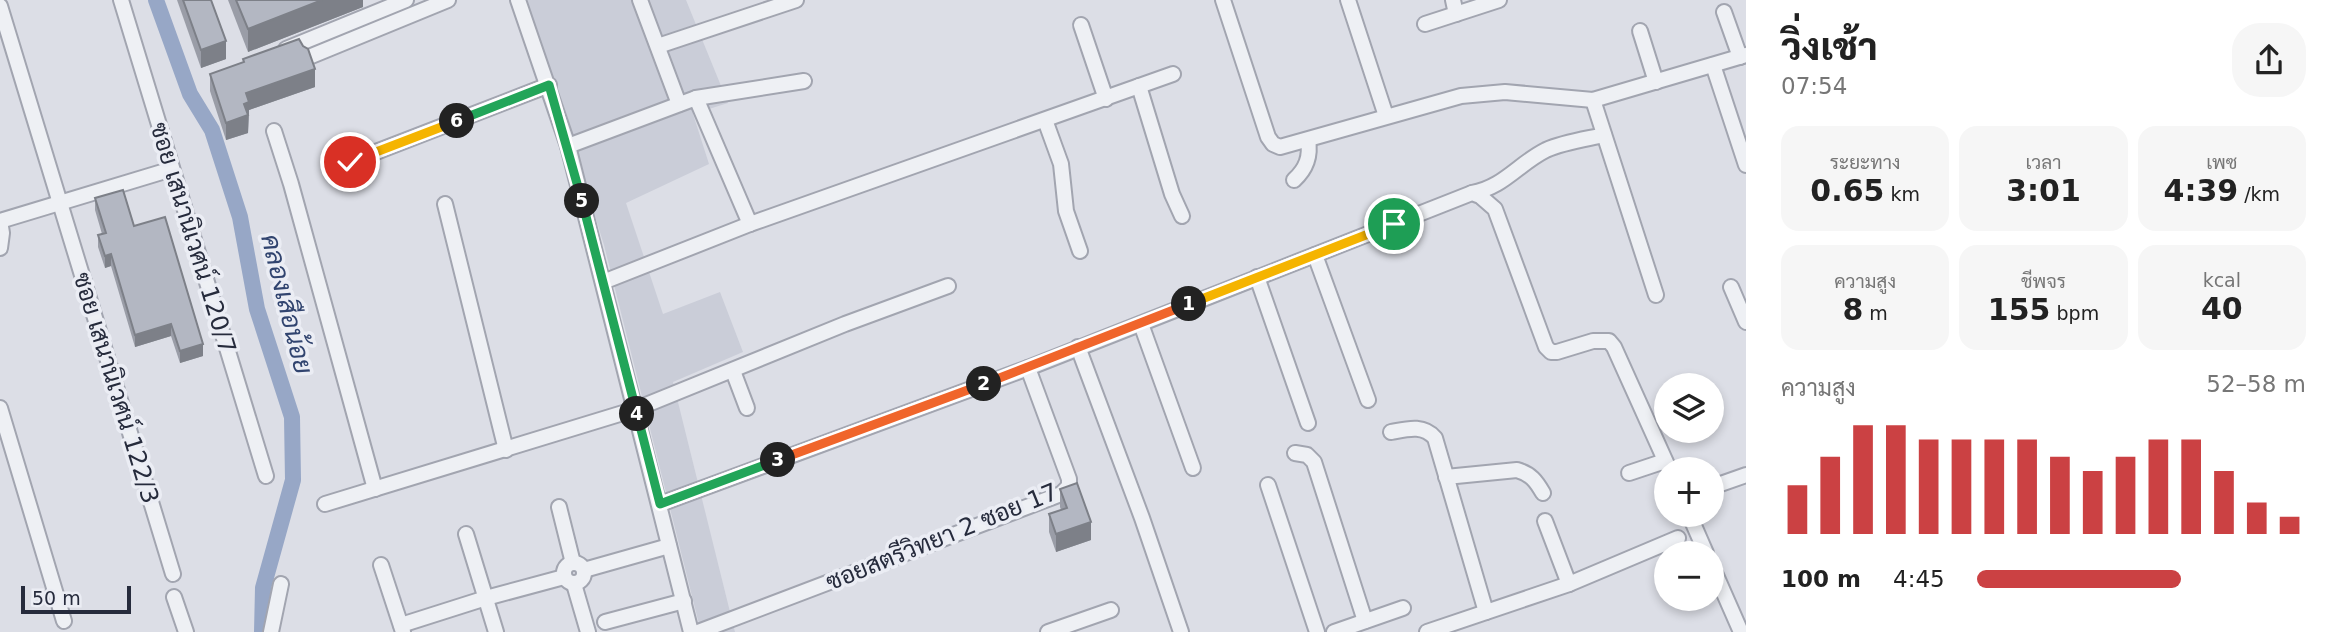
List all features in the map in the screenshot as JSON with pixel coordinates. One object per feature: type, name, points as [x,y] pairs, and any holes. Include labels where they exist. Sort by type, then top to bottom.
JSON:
[{"type":"street","name":"ซอย เสนานิเวศน์ 120/7","points":[[121,0],[266,475]]},
{"type":"street","points":[[309,57],[448,0]]},
{"type":"street","points":[[518,0],[568,146],[691,632]]},
{"type":"street","points":[[640,0],[678,104]]},
{"type":"street","points":[[658,46],[796,0]]},
{"type":"street","points":[[1223,0],[1268,136],[1273,144],[1280,147],[1461,96],[1505,92],[1593,100],[1743,56],[1724,12]]},
{"type":"street","points":[[1348,0],[1386,116]]},
{"type":"street","points":[[1425,24],[1454,7],[1499,0]]},
{"type":"street","points":[[278,53],[403,1]]},
{"type":"street","name":"ซอย เสนานิเวศน์ 122/3","points":[[0,6],[173,574]]},
{"type":"street","points":[[1081,25],[1106,99]]},
{"type":"street","points":[[1640,31],[1656,82]]},
{"type":"street","points":[[1713,65],[1746,165]]},
{"type":"street","points":[[603,282],[750,224],[1173,74]]},
{"type":"street","points":[[568,146],[696,98],[804,82]]},
{"type":"street","points":[[350,162],[549,85]]},
{"type":"street","points":[[1139,86],[1172,194],[1182,216]]},
{"type":"street","points":[[696,98],[750,224]]},
{"type":"street","points":[[1593,100],[1656,295]]},
{"type":"street","points":[[1045,120],[1061,164],[1066,211],[1080,251]]},
{"type":"street","points":[[274,131],[375,489]]},
{"type":"street","points":[[660,504],[1028,368],[1472,193],[1488,190],[1548,149],[1604,135]]},
{"type":"street","points":[[1294,180],[1303,172],[1308,160],[1308,140]]},
{"type":"street","points":[[0,248],[0,221],[172,169]]},
{"type":"street","points":[[1472,193],[1480,196],[1495,209],[1546,347],[1551,352],[1557,352],[1593,341],[1609,341],[1663,457]]},
{"type":"street","points":[[445,204],[506,450]]},
{"type":"street","points":[[1315,255],[1368,400]]},
{"type":"street","points":[[1257,277],[1308,423]]},
{"type":"street","points":[[325,504],[636,410],[845,324],[948,286]]},
{"type":"street","points":[[1731,286],[1746,322]]},
{"type":"street","points":[[1141,324],[1193,468]]},
{"type":"street","points":[[1078,347],[1181,632]]},
{"type":"street","name":"ซอยสตรีวิทยา 2 ซอย 17","points":[[698,632],[1066,491],[1069,479],[1028,368]]},
{"type":"street","points":[[733,371],[747,408]]},
{"type":"street","points":[[0,408],[64,621]]},
{"type":"street","points":[[1391,432],[1422,429],[1429,431],[1435,438],[1486,612]]},
{"type":"street","points":[[1295,453],[1307,455],[1314,463],[1365,621]]},
{"type":"street","points":[[1629,473],[1654,468]]},
{"type":"street","points":[[1446,477],[1517,470],[1527,473],[1544,493]]},
{"type":"street","points":[[1724,483],[1746,475]]},
{"type":"street","points":[[1268,485],[1317,632]]},
{"type":"street","points":[[382,565],[402,629],[486,598],[569,581],[581,582],[584,576],[559,507]]},
{"type":"street","points":[[1545,521],[1569,584]]},
{"type":"street","points":[[466,534],[496,632]]},
{"type":"street","points":[[1427,632],[1569,584],[1678,538]]},
{"type":"street","points":[[579,566],[669,546]]},
{"type":"street","points":[[569,581],[588,632]]},
{"type":"street","points":[[271,632],[281,584]]},
{"type":"street","points":[[1724,593],[1741,632]]},
{"type":"street","points":[[174,597],[186,632]]},
{"type":"street","points":[[605,622],[684,601]]},
{"type":"street","points":[[1334,632],[1403,608]]},
{"type":"street","points":[[1048,632],[1111,610]]},
{"type":"shaded area","points":[[527,0],[686,0],[728,103],[693,114],[709,164],[626,203],[663,314],[720,292],[743,352],[673,382],[735,632],[701,632],[604,245]]},
{"type":"building","points":[[183,0],[211,0],[226,41],[201,50]]},
{"type":"building","points":[[236,0],[322,0],[248,29]]},
{"type":"building","points":[[299,39],[308,49],[315,69],[246,93],[249,102],[244,104],[248,115],[226,123],[210,74]]},
{"type":"building","points":[[123,190],[134,226],[165,217],[203,344],[180,351],[171,324],[135,335],[111,254],[105,256],[98,235],[106,233],[95,198]]},
{"type":"building","points":[[1077,483],[1091,522],[1056,534],[1049,514],[1067,508],[1060,489]]},
{"type":"waterway","name":"คลองเสือน้อย","points":[[156,0],[190,94],[212,130],[240,217],[257,309],[292,417],[293,480],[263,588],[262,632]]},
{"type":"route","points":[[350,162],[549,85],[568,146],[660,504],[1028,368],[1394,224]]}]
